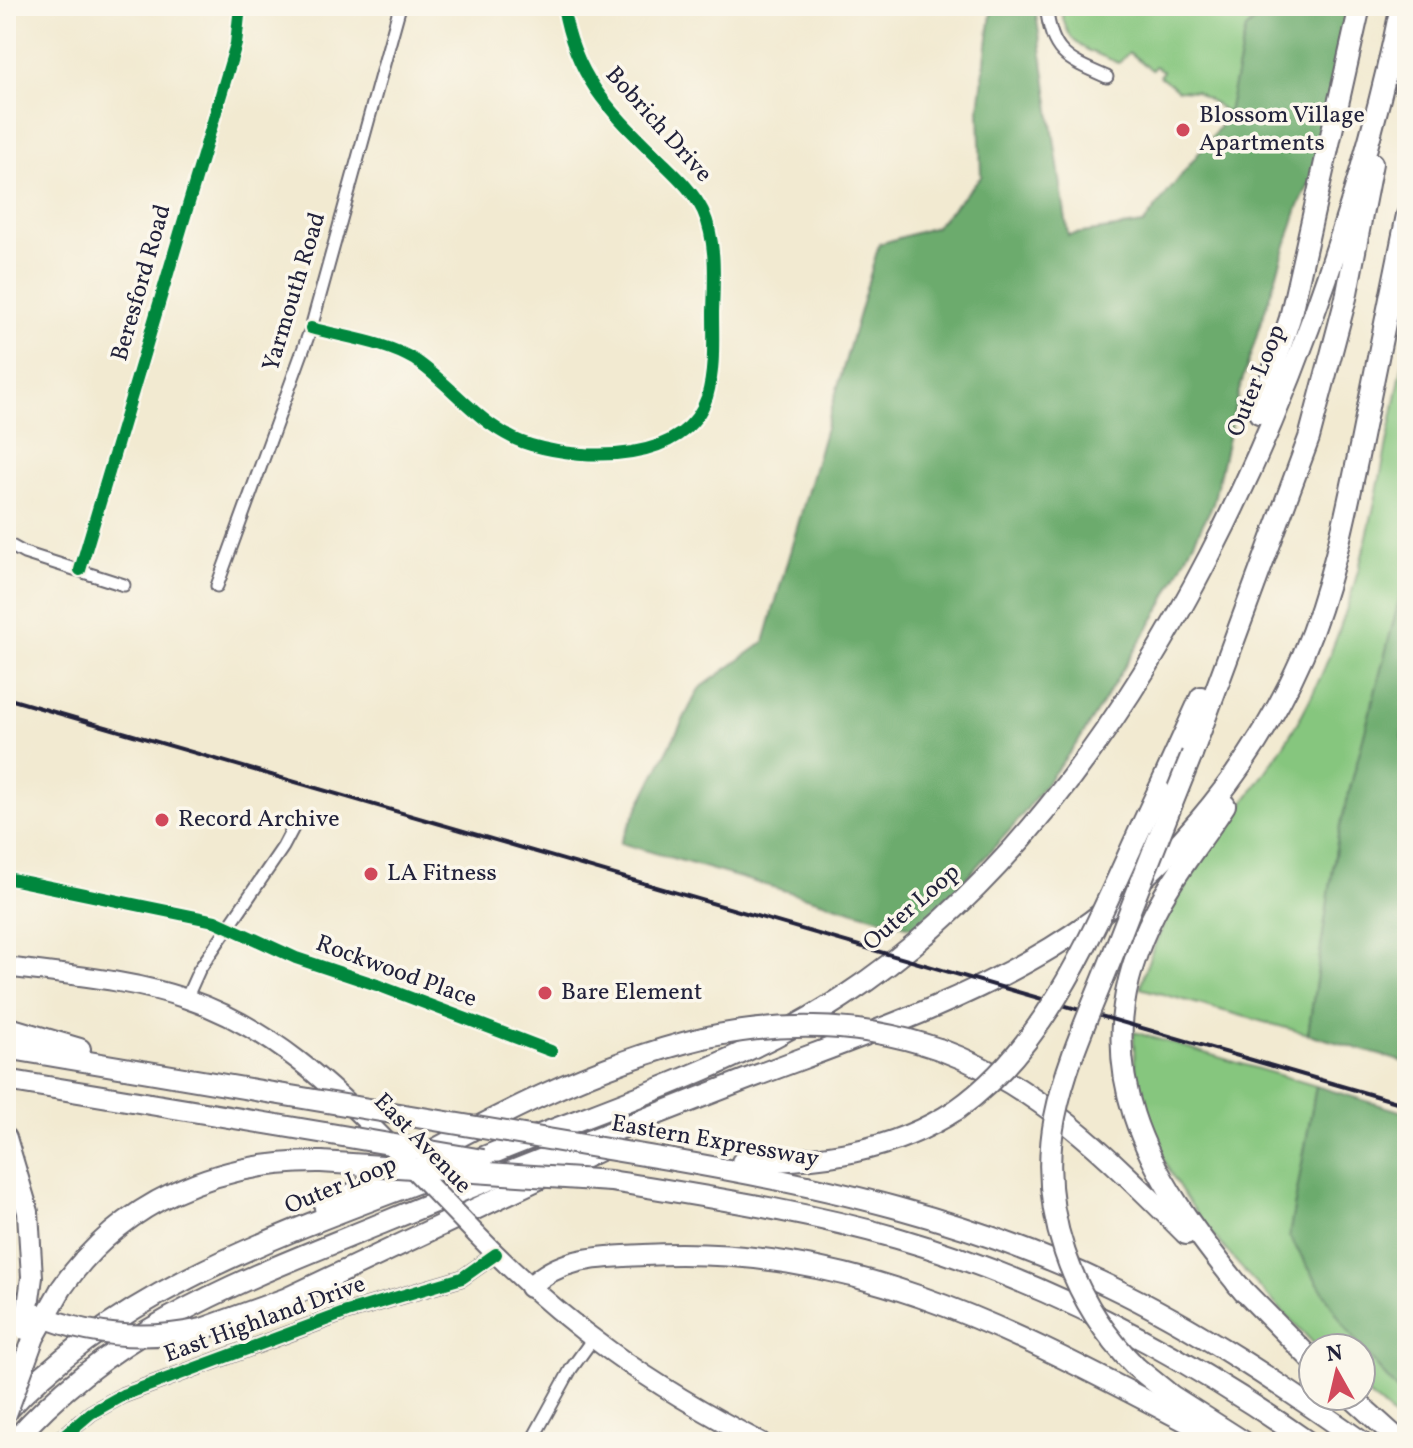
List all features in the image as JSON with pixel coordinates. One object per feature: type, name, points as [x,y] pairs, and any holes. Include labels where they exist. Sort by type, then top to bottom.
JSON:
[{"type":"highway","points":[[1197,577],[1284,341],[1360,6]]},
{"type":"highway","points":[[1244,1442],[1172,1396],[1136,1367],[1092,1313],[1067,1261],[1054,1207],[1052,1140],[1070,1065],[1192,754],[1309,438],[1340,323],[1400,10]]},
{"type":"highway","name":"Outer Loop","points":[[7,1410],[95,1334],[142,1303],[210,1268],[775,1036],[843,998],[905,952],[979,885],[1052,801],[1136,682],[1197,577],[1255,456],[1313,312],[1373,122],[1400,10]]},
{"type":"highway","name":"Outer Loop","points":[[13,1442],[47,1405],[98,1361],[172,1314],[252,1277],[550,1155],[805,1057],[1009,971],[1102,913],[1197,822],[1251,751],[1284,694],[1312,633],[1339,550],[1407,215]]},
{"type":"highway","points":[[1392,290],[1407,240]]},
{"type":"highway","points":[[673,1160],[762,1162],[837,1157],[910,1135],[956,1110],[1004,1070],[1043,1021],[1159,789],[1267,555]]},
{"type":"highway","points":[[1244,1292],[1187,1220],[1146,1150],[1126,1088],[1122,1030],[1129,979],[1152,916],[1245,773],[1284,694]]},
{"type":"highway","points":[[6,1027],[188,1078]]},
{"type":"highway","points":[[210,1268],[530,1101],[610,1067],[703,1038],[765,1028],[827,1027],[887,1034],[939,1049],[1006,1079],[1062,1117],[1107,1155],[1297,1345]]},
{"type":"highway","name":"Eastern Expressway","points":[[6,1048],[673,1160],[840,1191],[925,1214],[1029,1251],[1109,1286],[1188,1327],[1362,1442]]},
{"type":"highway","points":[[6,1299],[76,1328],[114,1335],[162,1335],[202,1329],[285,1299],[805,1057]]},
{"type":"highway","points":[[6,1080],[611,1181],[843,1224],[991,1269],[1084,1308],[1220,1383],[1308,1442]]},
{"type":"highway","points":[[6,1138],[28,1212],[32,1277],[7,1410]]},
{"type":"highway","points":[[7,1410],[34,1337],[61,1289],[105,1237],[166,1195],[236,1170],[321,1162],[611,1181]]},
{"type":"highway","points":[[530,1287],[551,1269],[565,1264],[638,1255],[723,1255],[838,1271],[966,1311],[1226,1442]]},
{"type":"highway","points":[[1368,1412],[1401,1442]]},
{"type":"main road","name":"East Avenue","points":[[6,967],[113,981],[186,999],[237,1020],[294,1056],[348,1102],[496,1254],[592,1340],[662,1389],[761,1442]]},
{"type":"street","name":"Beresford Road","points":[[80,570],[236,44],[240,6]]},
{"type":"street","name":"Yarmouth Road","points":[[217,586],[311,328],[400,6]]},
{"type":"street","name":"Bobrich Drive","points":[[311,328],[411,358],[496,429],[531,445],[591,453],[643,451],[669,440],[693,420],[707,397],[711,377],[714,268],[708,225],[686,186],[616,116],[588,80],[575,57],[563,6]]},
{"type":"street","points":[[1046,6],[1054,46],[1066,58],[1107,77]]},
{"type":"street","points":[[6,543],[24,553],[124,585]]},
{"type":"street","points":[[186,999],[195,976],[293,828]]},
{"type":"street","name":"Rockwood Place","points":[[6,878],[184,913],[228,927],[296,958],[551,1051]]},
{"type":"street","name":"East Highland Drive","points":[[57,1442],[91,1413],[123,1395],[347,1312],[462,1278],[496,1254]]},
{"type":"street","points":[[531,1442],[571,1369],[592,1340]]},
{"type":"green space","points":[[992,6],[1035,6],[1068,235],[1143,224],[1227,117],[1246,29],[1272,6],[1352,6],[1317,168],[1298,208],[1238,394],[1213,504],[1159,611],[1080,739],[1016,823],[960,885],[913,928],[620,843],[699,689],[764,642],[879,244],[935,227],[981,177],[979,108]]},
{"type":"green space","points":[[1061,6],[1272,6],[1246,29],[1228,113],[1196,91],[1178,90],[1160,76],[1163,71],[1155,66],[1152,70],[1129,52],[1119,63],[1079,45],[1067,31]]},
{"type":"green space","points":[[1407,343],[1407,570],[1338,835],[1308,1034],[1140,988],[1153,948],[1171,911],[1216,840],[1289,737],[1328,659],[1370,526]]},
{"type":"green space","points":[[1407,570],[1407,707],[1402,735],[1407,753],[1407,1063],[1308,1034],[1338,835]]},
{"type":"green space","points":[[1134,1032],[1316,1086],[1289,1236],[1349,1332],[1303,1332],[1221,1244],[1192,1207],[1168,1167],[1149,1125],[1137,1080]]},
{"type":"green space","points":[[1316,1086],[1407,1113],[1407,1403],[1377,1366],[1377,1332],[1349,1332],[1289,1236]]},
{"type":"green space","points":[[1377,1366],[1407,1403],[1407,1429],[1377,1402]]},
{"type":"railway","points":[[6,698],[1407,1105]]},
{"type":"cycle path","points":[[80,570],[236,44],[240,6]]},
{"type":"cycle path","points":[[311,328],[378,344],[404,354],[430,371],[498,430],[531,445],[579,454],[631,452],[656,446],[678,435],[695,419],[707,397],[712,366],[714,261],[711,235],[703,211],[688,188],[622,122],[585,72],[568,31],[563,6]]},
{"type":"cycle path","points":[[6,878],[215,921],[296,958],[551,1051]]},
{"type":"cycle path","points":[[57,1442],[91,1413],[123,1395],[347,1312],[462,1278],[496,1254]]},
{"type":"place","name":"Blossom Village Apartments","points":[[1183,130]]},
{"type":"place","name":"Record Archive","points":[[162,820]]},
{"type":"place","name":"LA Fitness","points":[[371,874]]},
{"type":"place","name":"Bare Element","points":[[545,993]]}]
